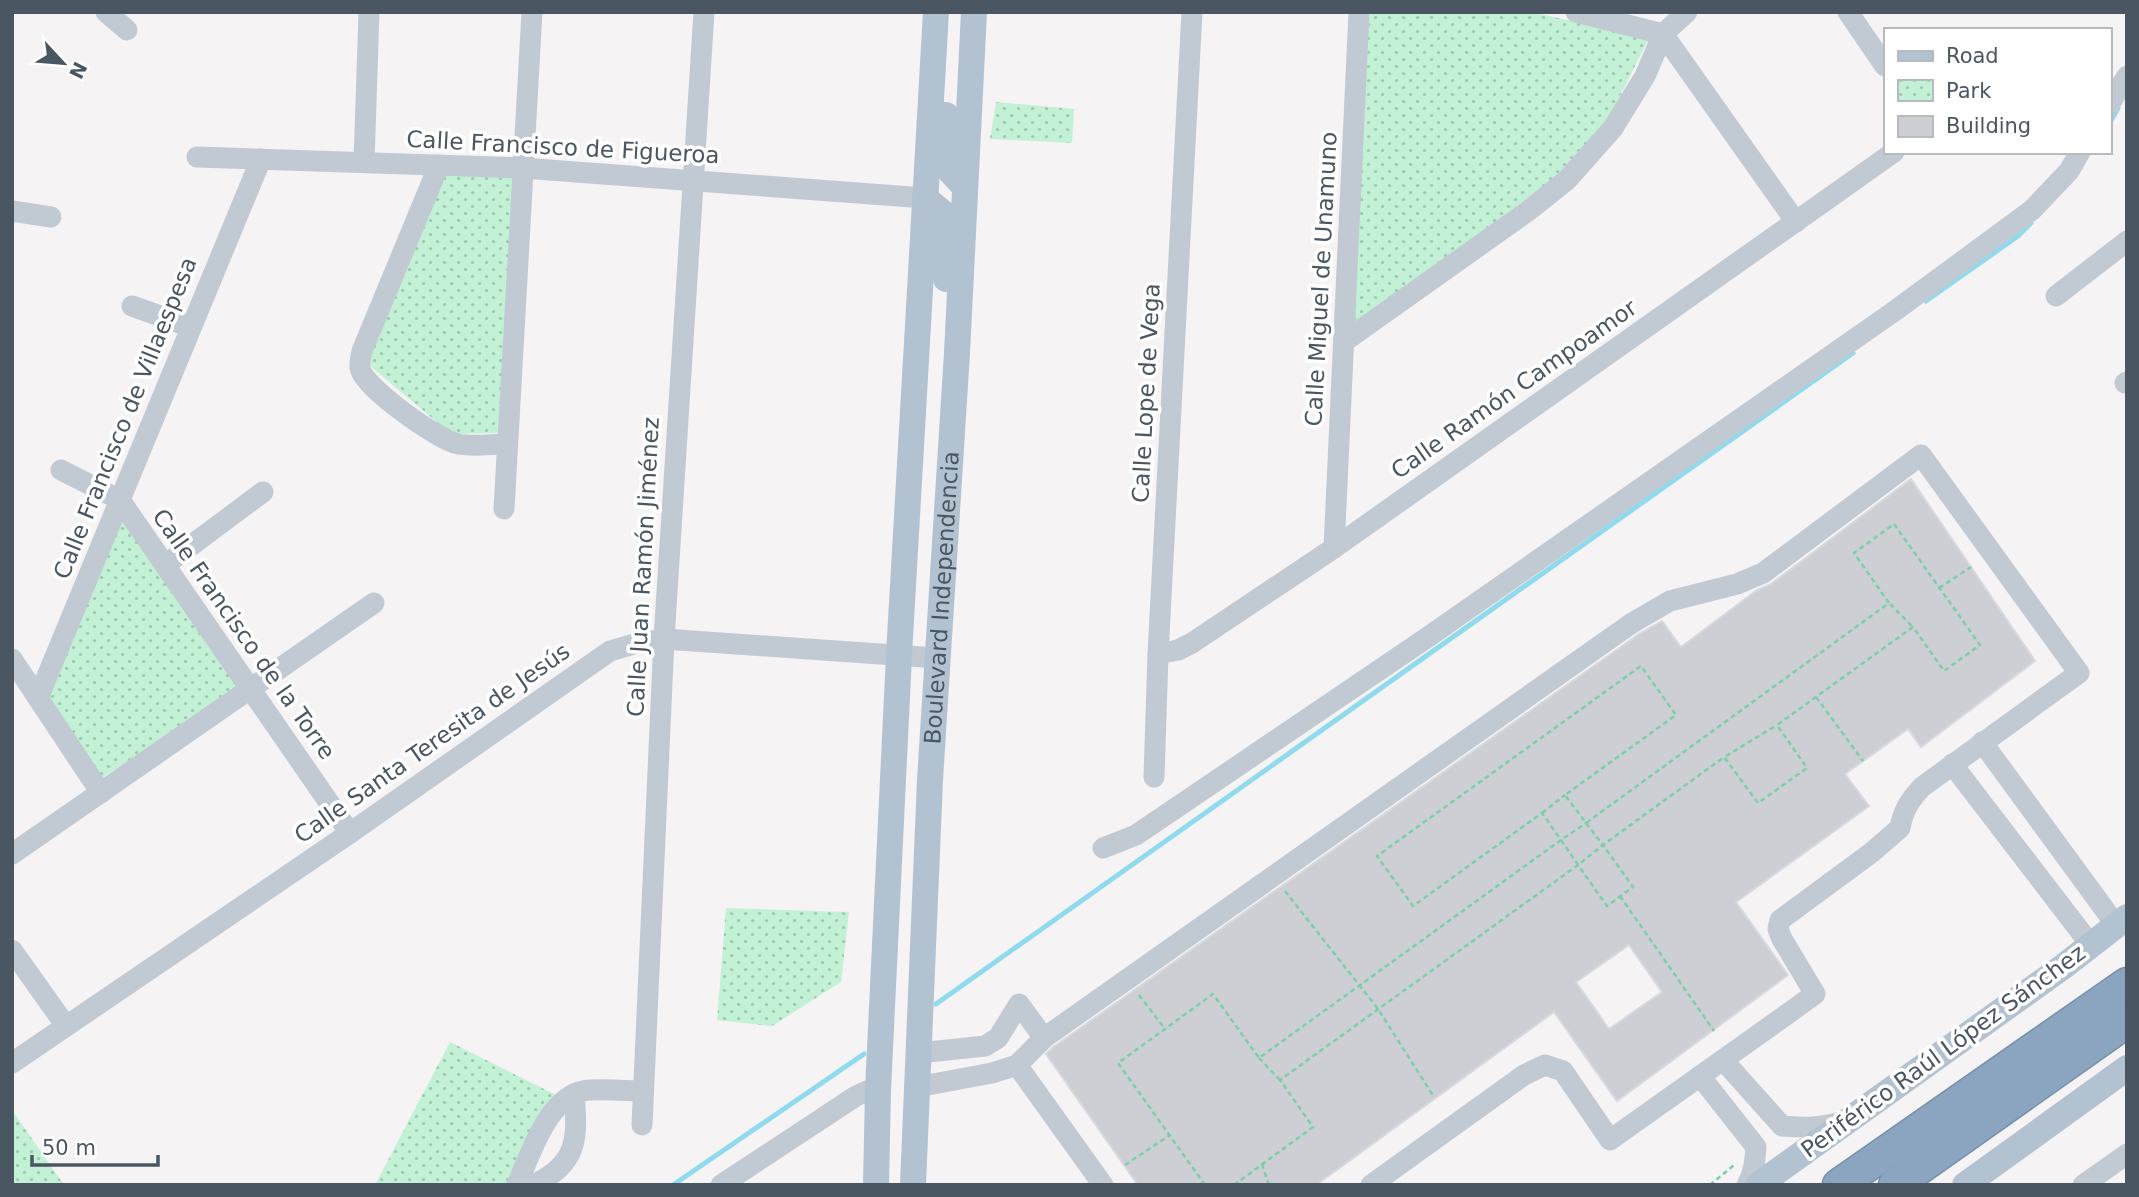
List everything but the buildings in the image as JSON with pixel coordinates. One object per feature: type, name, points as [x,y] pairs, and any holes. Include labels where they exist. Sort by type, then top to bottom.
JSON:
[{"type":"highway","name":"Periférico Raúl López Sánchez","points":[[1839,1185],[2127,984]]},
{"type":"highway","points":[[1895,1185],[2127,1021]]},
{"type":"main road","name":"Boulevard Independencia","points":[[876,1185],[878,1090],[899,655],[936,12]]},
{"type":"main road","name":"Boulevard Independencia","points":[[913,1185],[937,658],[957,353],[974,12]]},
{"type":"main road","points":[[932,76],[946,94],[947,168],[965,187]]},
{"type":"main road","points":[[925,198],[943,213],[950,320],[957,353]]},
{"type":"main road","points":[[887,918],[890,958],[889,1043],[894,1050],[900,1053],[912,1044],[919,1022]]},
{"type":"main road","name":"Periférico Raúl López Sánchez","points":[[1758,1185],[2064,966],[2121,921]]},
{"type":"main road","points":[[1965,1185],[2127,1068]]},
{"type":"street","points":[[106,12],[127,30]]},
{"type":"street","points":[[364,162],[369,12]]},
{"type":"street","points":[[504,509],[532,12]]},
{"type":"street","name":"Calle Juan Ramón Jiménez","points":[[642,1125],[664,639],[704,12]]},
{"type":"street","name":"Calle Lope de Vega","points":[[1154,777],[1158,654],[1192,12]]},
{"type":"street","name":"Calle Miguel de Unamuno","points":[[1334,548],[1359,12]]},
{"type":"street","points":[[1576,12],[1662,34],[1796,222]]},
{"type":"street","points":[[1345,341],[1528,211],[1567,180],[1613,128],[1645,76],[1662,34],[1687,12]]},
{"type":"street","points":[[1848,12],[1884,65]]},
{"type":"street","points":[[2111,102],[2127,76]]},
{"type":"street","name":"Calle Ramón Campoamor","points":[[1158,654],[1178,650],[1192,643],[1334,548],[1891,154]]},
{"type":"street","points":[[1103,848],[1136,835],[1394,660],[1896,310],[2032,210],[2069,171],[2079,154]]},
{"type":"street","name":"Calle Francisco de Figueroa","points":[[197,158],[522,168],[925,198]]},
{"type":"street","name":"Calle Francisco de Villaespesa","points":[[38,698],[261,159]]},
{"type":"street","points":[[439,165],[362,351],[360,369],[370,384],[444,440],[459,444],[507,444]]},
{"type":"street","points":[[12,211],[51,217]]},
{"type":"street","points":[[2056,296],[2127,241]]},
{"type":"street","points":[[132,306],[191,327]]},
{"type":"street","points":[[917,1087],[992,1073],[1017,1065],[1044,1038],[1632,623],[1670,601],[1737,584],[1763,573],[1921,456],[2079,673],[1922,787],[1909,802],[1900,828],[1871,853],[1780,920],[1778,929],[1782,939],[1815,994],[1610,1140],[1563,1071],[1545,1065],[1524,1075],[1371,1185]]},
{"type":"street","points":[[61,470],[120,500]]},
{"type":"street","points":[[165,565],[263,492]]},
{"type":"street","name":"Calle Francisco de la Torre","points":[[120,500],[350,833]]},
{"type":"street","points":[[12,853],[374,603]]},
{"type":"street","name":"Calle Santa Teresita de Jesús","points":[[12,1063],[350,833],[610,651],[664,639],[937,658]]},
{"type":"street","points":[[12,659],[101,793]]},
{"type":"street","points":[[1982,742],[2121,921]]},
{"type":"street","points":[[1952,764],[2091,944]]},
{"type":"street","points":[[12,950],[66,1026]]},
{"type":"street","points":[[919,1052],[985,1046],[998,1038],[1019,1004],[1044,1038]]},
{"type":"street","points":[[1723,1060],[1782,1126],[1807,1129],[1849,1119]]},
{"type":"street","points":[[1017,1065],[1103,1185]]},
{"type":"street","points":[[1700,1076],[1756,1147],[1754,1169],[1747,1185]]},
{"type":"street","points":[[517,1185],[549,1117],[562,1101],[574,1094],[592,1090],[643,1091]]},
{"type":"street","points":[[721,1185],[856,1096],[878,1090]]},
{"type":"street","points":[[533,1185],[548,1178],[563,1166],[572,1149],[577,1128],[574,1094]]},
{"type":"street","points":[[2083,1185],[2127,1154]]},
{"type":"street","points":[[914,1157],[927,1185]]},
{"type":"path","points":[[1894,524],[1939,587],[1980,645],[1944,671],[1913,627],[1889,603],[1854,553],[1894,524]]},
{"type":"path","points":[[1939,587],[1971,567]]},
{"type":"path","points":[[1259,1058],[1889,603]]},
{"type":"path","points":[[1280,1080],[1724,757],[1777,725],[1913,627]]},
{"type":"path","points":[[1641,666],[1676,715],[1565,795],[1413,906],[1377,856],[1641,666]]},
{"type":"path","points":[[1816,696],[1863,761]]},
{"type":"path","points":[[1724,757],[1758,803],[1807,768],[1777,725]]},
{"type":"path","points":[[1542,813],[1607,906],[1633,887],[1565,795]]},
{"type":"path","points":[[1278,883],[1378,1009],[1434,1097]]},
{"type":"path","points":[[1619,897],[1714,1031]]},
{"type":"path","points":[[1133,986],[1165,1029]]},
{"type":"path","points":[[1205,1185],[1118,1063],[1213,994],[1313,1127],[1234,1185]]},
{"type":"path","points":[[1125,1165],[1170,1135]]},
{"type":"path","points":[[1262,1164],[1269,1185]]},
{"type":"green space","points":[[1367,12],[1531,12],[1649,38],[1603,130],[1560,175],[1354,323]]},
{"type":"green space","points":[[996,102],[1074,109],[1072,143],[990,139]]},
{"type":"green space","points":[[441,170],[516,172],[498,433],[451,434],[369,365],[366,352]]},
{"type":"green space","points":[[121,518],[238,688],[102,778],[44,695]]},
{"type":"green space","points":[[726,908],[849,912],[841,982],[772,1026],[717,1020]]},
{"type":"green space","points":[[450,1042],[558,1096],[513,1185],[375,1185]]},
{"type":"green space","points":[[12,1110],[64,1185],[12,1185]]},
{"type":"waterway","points":[[2111,120],[2118,108]]},
{"type":"waterway","points":[[1926,301],[2018,236],[2031,223]]},
{"type":"waterway","points":[[936,1004],[1853,353]]},
{"type":"waterway","points":[[673,1185],[864,1054]]}]
